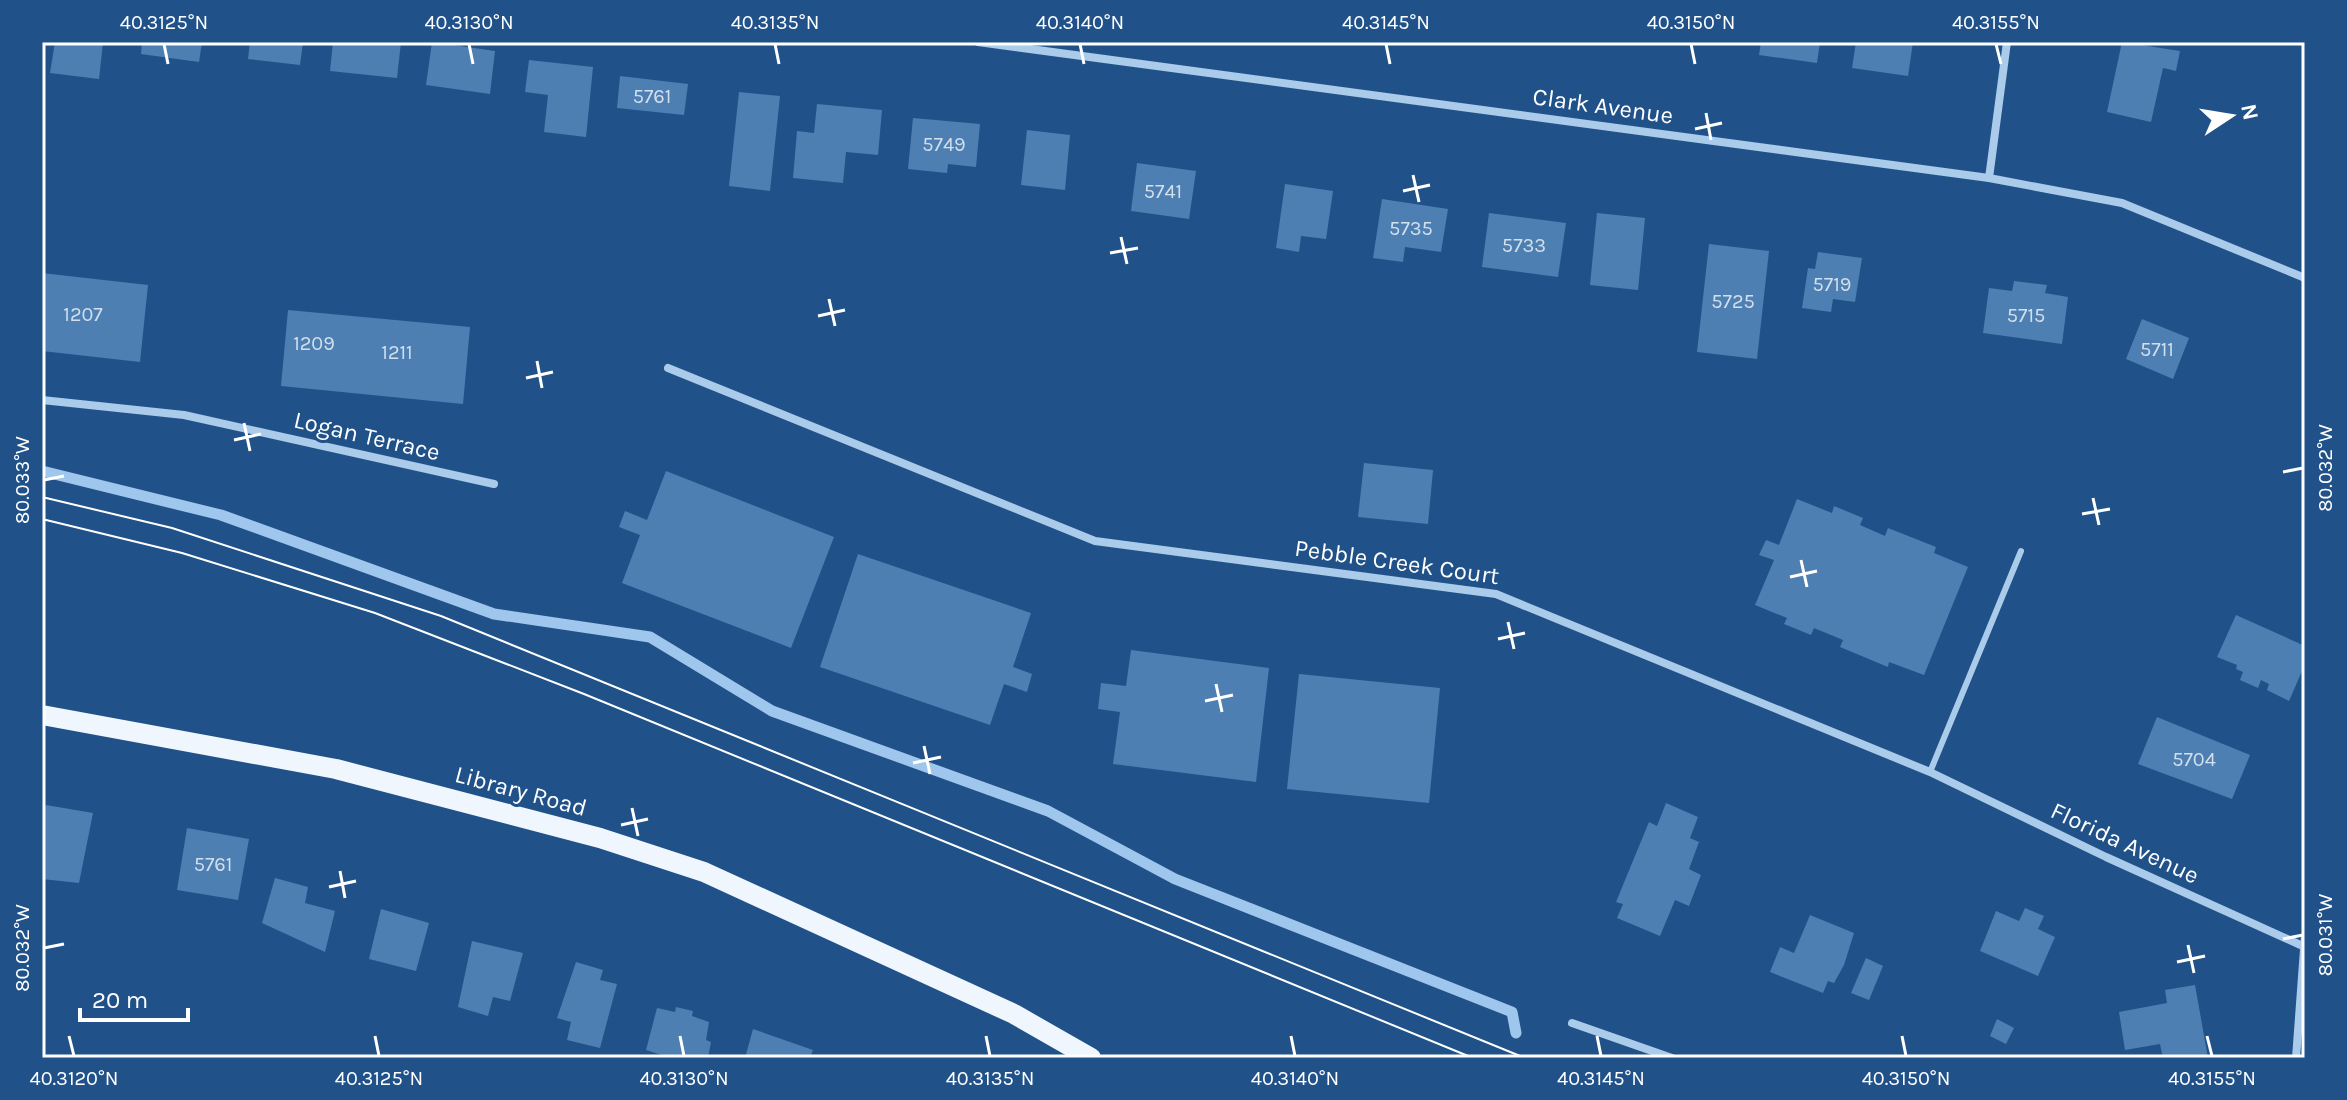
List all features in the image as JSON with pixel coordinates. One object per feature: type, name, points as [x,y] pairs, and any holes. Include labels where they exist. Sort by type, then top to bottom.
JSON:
[{"type":"main road","name":"Library Road","points":[[42,715],[336,769],[600,838],[674,863],[811,918],[1014,1014],[1091,1058]]},
{"type":"street","name":"Clark Avenue","points":[[978,42],[1989,178],[2122,203],[2305,278]]},
{"type":"street","points":[[1989,178],[2007,42]]},
{"type":"street","name":"Pebble Creek Court","points":[[668,368],[1095,541],[1496,594],[1930,772]]},
{"type":"street","name":"Logan Terrace","points":[[42,400],[184,415],[494,484]]},
{"type":"street","name":"Florida Avenue","points":[[1930,772],[2106,857],[2304,943]]},
{"type":"street","points":[[2296,1058],[2304,943]]},
{"type":"street","points":[[1572,1023],[1672,1058]]},
{"type":"lane","points":[[1930,772],[2021,551]]},
{"type":"building","points":[[55,42],[103,42],[99,79],[50,73]]},
{"type":"building","points":[[142,42],[202,42],[199,62],[141,54]]},
{"type":"building","points":[[250,42],[303,42],[300,65],[248,59]]},
{"type":"building","points":[[333,42],[401,42],[397,78],[330,71]]},
{"type":"building","points":[[432,42],[495,51],[490,94],[426,85]]},
{"type":"building","points":[[1761,42],[1820,42],[1817,63],[1759,55]]},
{"type":"building","points":[[1856,42],[1913,42],[1908,76],[1852,68]]},
{"type":"building","points":[[2122,42],[2180,51],[2176,71],[2163,68],[2151,122],[2107,112]]},
{"type":"building","points":[[529,60],[593,67],[586,137],[544,132],[548,95],[525,92]]},
{"type":"building","points":[[620,76],[688,84],[684,115],[617,108]]},
{"type":"building","points":[[739,92],[780,96],[770,191],[729,186]]},
{"type":"building","points":[[817,104],[882,110],[878,155],[846,152],[843,183],[793,178],[797,131],[814,133]]},
{"type":"building","points":[[913,118],[980,124],[976,167],[948,164],[947,173],[908,169]]},
{"type":"building","points":[[1027,130],[1070,135],[1065,190],[1021,185]]},
{"type":"building","points":[[1137,163],[1196,171],[1189,219],[1131,211]]},
{"type":"building","points":[[1285,184],[1333,191],[1326,239],[1301,236],[1299,252],[1276,248]]},
{"type":"building","points":[[1382,199],[1448,209],[1441,252],[1405,247],[1403,262],[1373,258]]},
{"type":"building","points":[[1489,213],[1566,223],[1558,277],[1482,267]]},
{"type":"building","points":[[1597,213],[1645,218],[1638,290],[1590,285]]},
{"type":"building","points":[[1709,244],[1769,251],[1757,359],[1697,352]]},
{"type":"building","points":[[1818,252],[1862,258],[1855,302],[1833,299],[1831,312],[1802,308],[1808,268],[1815,269]]},
{"type":"building","points":[[42,273],[148,285],[140,362],[42,351]]},
{"type":"building","points":[[2014,281],[2047,285],[2045,293],[2068,297],[2062,344],[1983,333],[1989,288],[2012,291]]},
{"type":"building","points":[[288,310],[470,327],[463,404],[281,386]]},
{"type":"building","points":[[2142,319],[2189,338],[2173,379],[2126,359]]},
{"type":"building","points":[[1364,463],[1433,470],[1428,524],[1358,517]]},
{"type":"building","points":[[666,471],[834,537],[791,648],[622,583],[640,535],[619,527],[625,511],[647,520]]},
{"type":"building","points":[[1797,499],[1832,513],[1834,506],[1863,518],[1860,525],[1885,536],[1888,528],[1936,547],[1934,553],[1968,567],[1924,675],[1889,662],[1888,667],[1840,647],[1843,640],[1814,628],[1811,635],[1784,624],[1787,618],[1755,605],[1774,560],[1759,555],[1766,540],[1779,545]]},
{"type":"building","points":[[858,554],[1031,613],[1013,667],[1032,674],[1027,692],[1004,684],[990,725],[820,667]]},
{"type":"building","points":[[2236,615],[2305,646],[2305,664],[2289,701],[2267,690],[2269,684],[2261,680],[2258,688],[2240,680],[2243,672],[2236,669],[2237,665],[2217,657]]},
{"type":"building","points":[[1131,650],[1269,668],[1256,782],[1113,764],[1120,712],[1098,709],[1101,683],[1126,686]]},
{"type":"building","points":[[1299,674],[1440,688],[1429,803],[1287,789]]},
{"type":"building","points":[[2157,717],[2250,755],[2232,799],[2138,764]]},
{"type":"building","points":[[1666,803],[1698,817],[1690,838],[1699,842],[1689,869],[1701,875],[1689,906],[1675,900],[1660,936],[1617,918],[1623,904],[1616,902],[1649,822],[1657,826]]},
{"type":"building","points":[[46,805],[93,813],[79,883],[42,879],[42,817]]},
{"type":"building","points":[[187,828],[249,839],[238,900],[177,890]]},
{"type":"building","points":[[275,878],[308,887],[305,903],[335,911],[325,952],[262,923]]},
{"type":"building","points":[[2025,908],[2044,916],[2038,929],[2055,937],[2038,976],[1980,951],[1996,911],[2019,921]]},
{"type":"building","points":[[381,909],[429,923],[416,971],[369,959]]},
{"type":"building","points":[[1810,915],[1854,933],[1844,965],[1834,983],[1828,981],[1823,993],[1770,972],[1780,947],[1794,953]]},
{"type":"building","points":[[472,941],[523,953],[510,1001],[493,997],[488,1016],[458,1007]]},
{"type":"building","points":[[1866,958],[1883,966],[1869,1000],[1851,993]]},
{"type":"building","points":[[576,962],[603,970],[600,980],[617,984],[600,1048],[567,1040],[571,1022],[557,1018]]},
{"type":"building","points":[[2195,985],[2208,1058],[2163,1058],[2160,1044],[2125,1050],[2119,1012],[2167,1003],[2165,990]]},
{"type":"building","points":[[676,1007],[693,1011],[692,1016],[709,1022],[706,1040],[711,1042],[708,1058],[671,1058],[646,1050],[657,1008],[675,1012]]},
{"type":"building","points":[[1997,1019],[2014,1028],[2006,1044],[1990,1036]]},
{"type":"building","points":[[753,1029],[813,1050],[810,1058],[745,1058]]},
{"type":"waterway","points":[[42,471],[221,515],[494,614],[650,637],[772,711],[1048,811],[1175,879],[1512,1012],[1516,1033]]},
{"type":"tram line","points":[[42,497],[172,528],[441,616],[1525,1058]]},
{"type":"tram line","points":[[42,519],[182,553],[375,613],[584,694],[1473,1058]]}]
